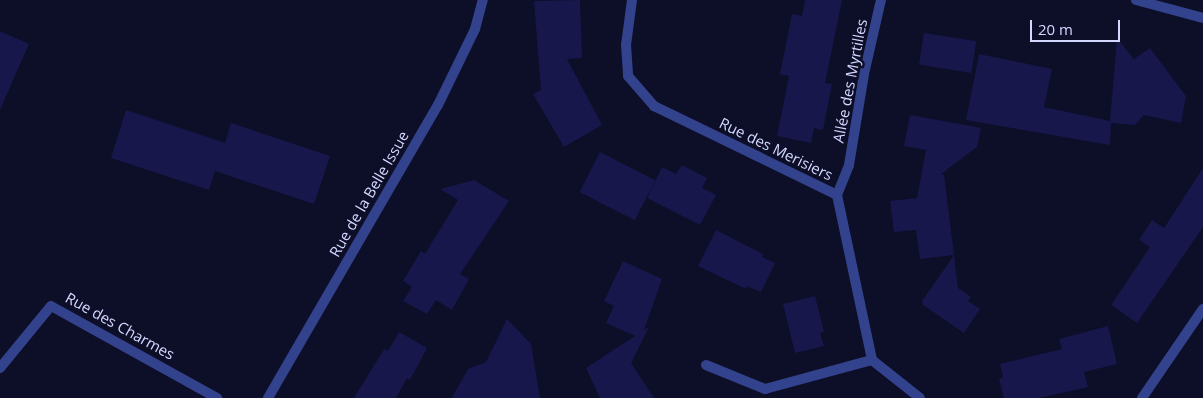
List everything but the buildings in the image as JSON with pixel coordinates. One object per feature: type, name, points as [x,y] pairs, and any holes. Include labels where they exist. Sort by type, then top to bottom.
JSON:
[{"type":"street","name":"Rue de la Belle Issue","points":[[268,398],[438,105],[475,29],[483,0]]},
{"type":"street","name":"Rue des Merisiers","points":[[632,0],[626,45],[628,76],[654,106],[837,195],[872,360]]},
{"type":"street","name":"Allée des Myrtilles","points":[[837,195],[849,165],[864,74],[881,0]]},
{"type":"street","points":[[1136,0],[1203,18]]},
{"type":"street","name":"Rue des Charmes","points":[[0,368],[51,306],[217,398]]},
{"type":"street","points":[[1142,398],[1203,309]]},
{"type":"street","points":[[706,365],[765,389],[872,360],[920,398]]}]
